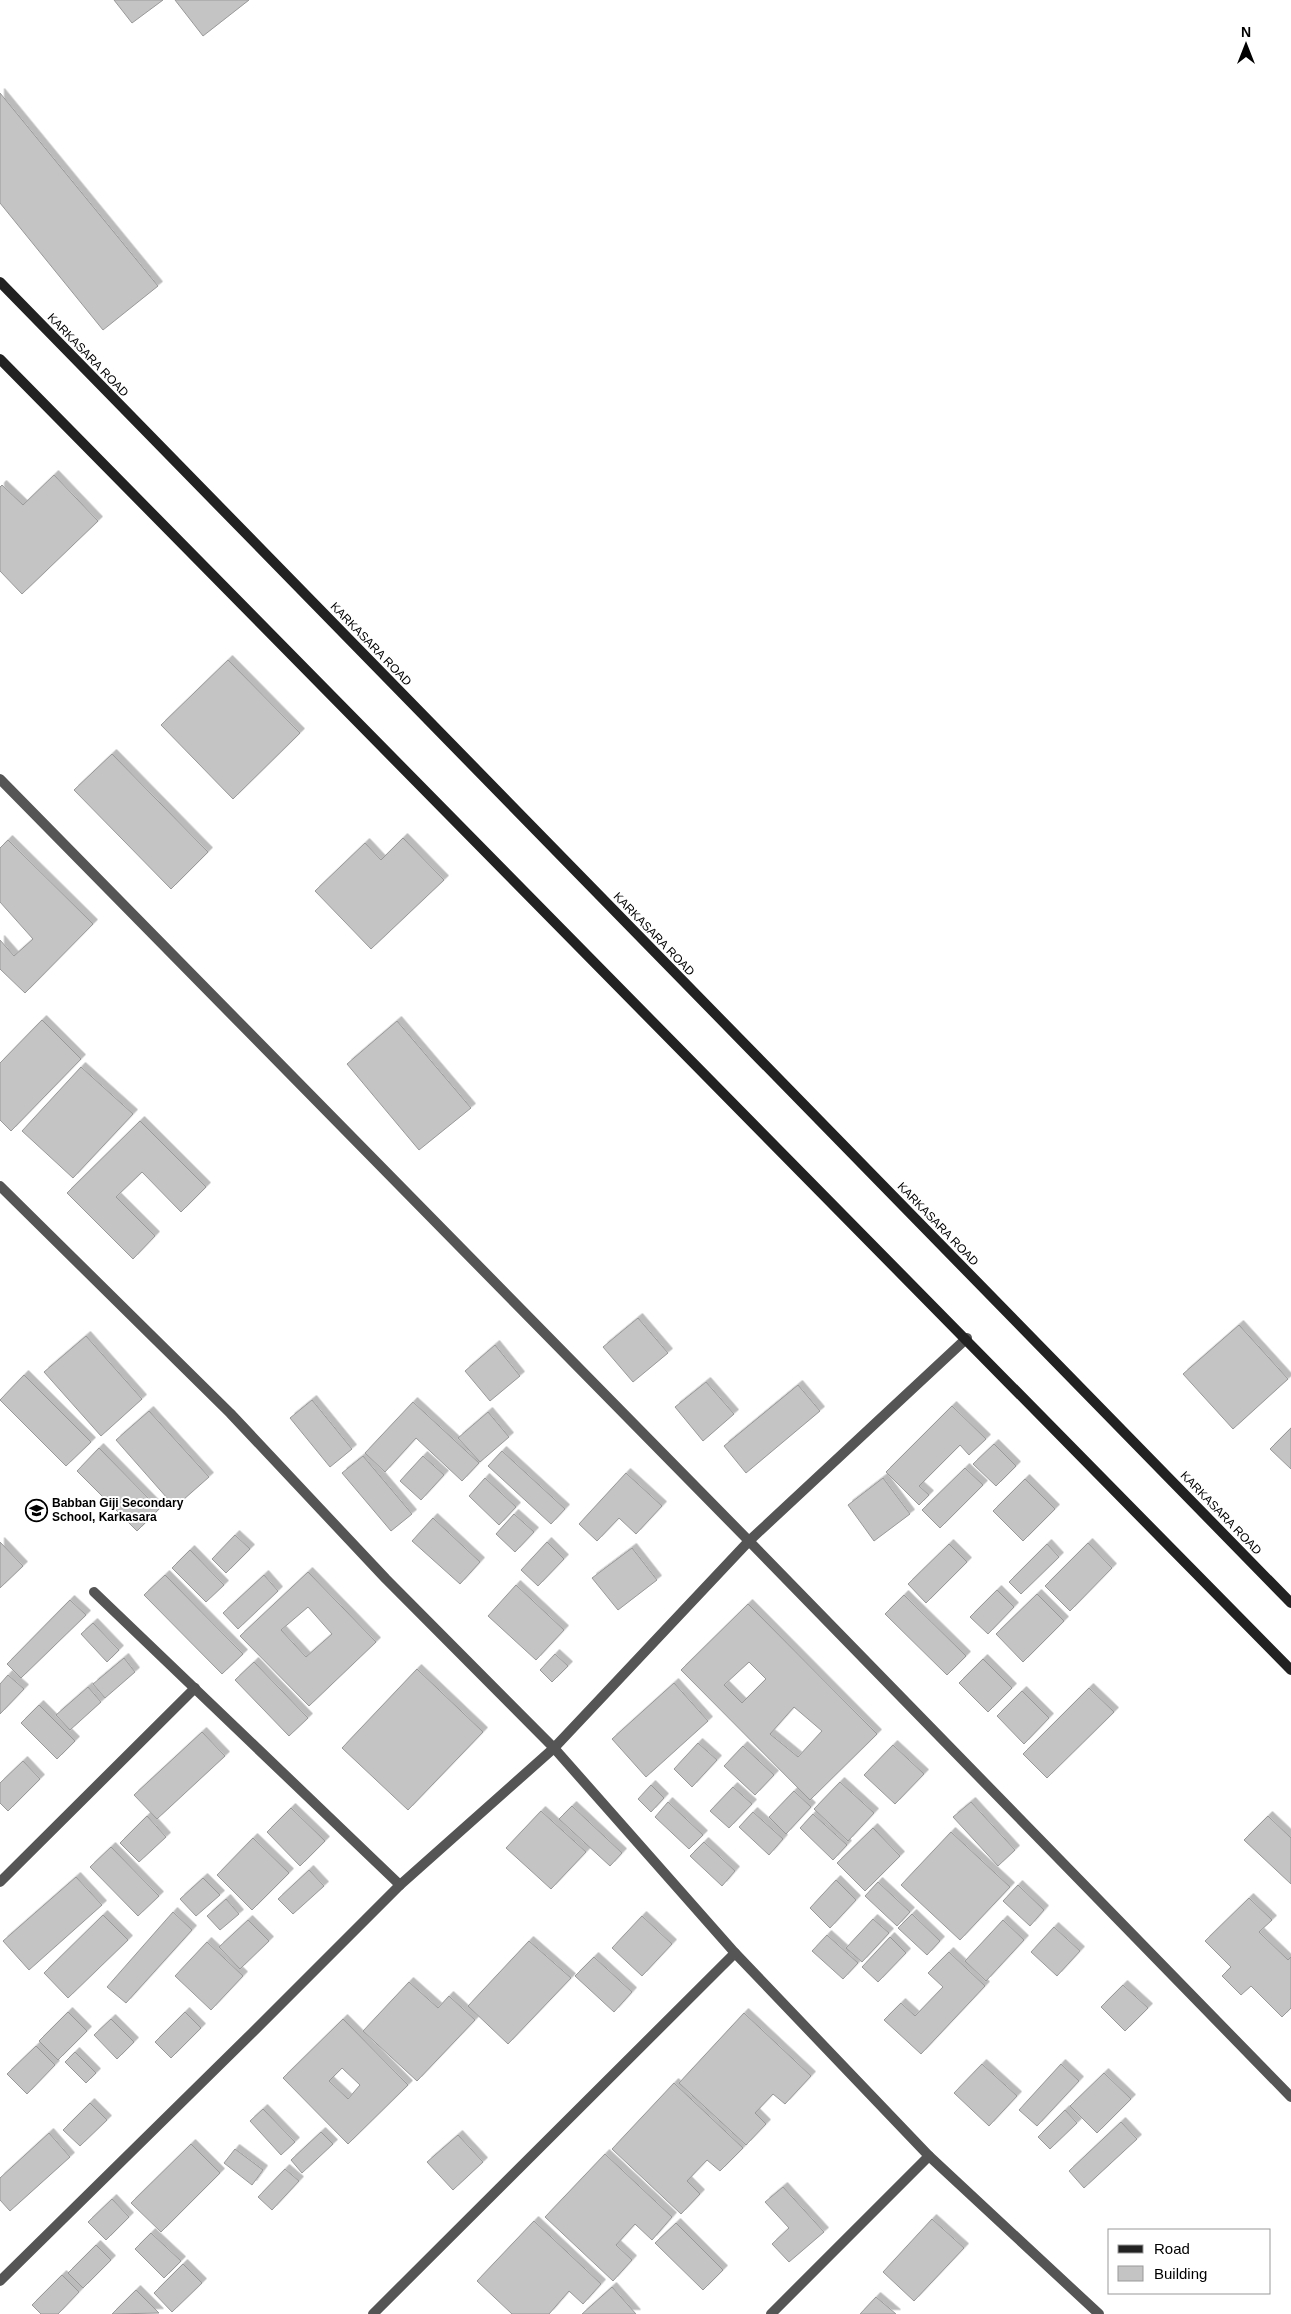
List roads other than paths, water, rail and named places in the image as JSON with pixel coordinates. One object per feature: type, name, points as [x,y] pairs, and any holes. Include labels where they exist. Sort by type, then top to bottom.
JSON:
[{"type":"main road","name":"KARKASARA ROAD","points":[[0,282],[1291,1603]]},
{"type":"main road","points":[[0,359],[967,1338],[1291,1670]]},
{"type":"street","points":[[0,779],[1291,2096]]},
{"type":"street","points":[[0,1186],[230,1414],[386,1579],[554,1748],[735,1953],[929,2156],[1098,2314]]},
{"type":"street","points":[[0,2281],[400,1884],[554,1748],[749,1541],[967,1338]]},
{"type":"street","points":[[94,1592],[400,1884]]},
{"type":"street","points":[[0,1882],[195,1688]]},
{"type":"street","points":[[373,2314],[735,1953]]},
{"type":"street","points":[[771,2314],[929,2156]]},
{"type":"place","name":"Babban Giji Secondary School, Karkasara","points":[[36,1510]]}]
